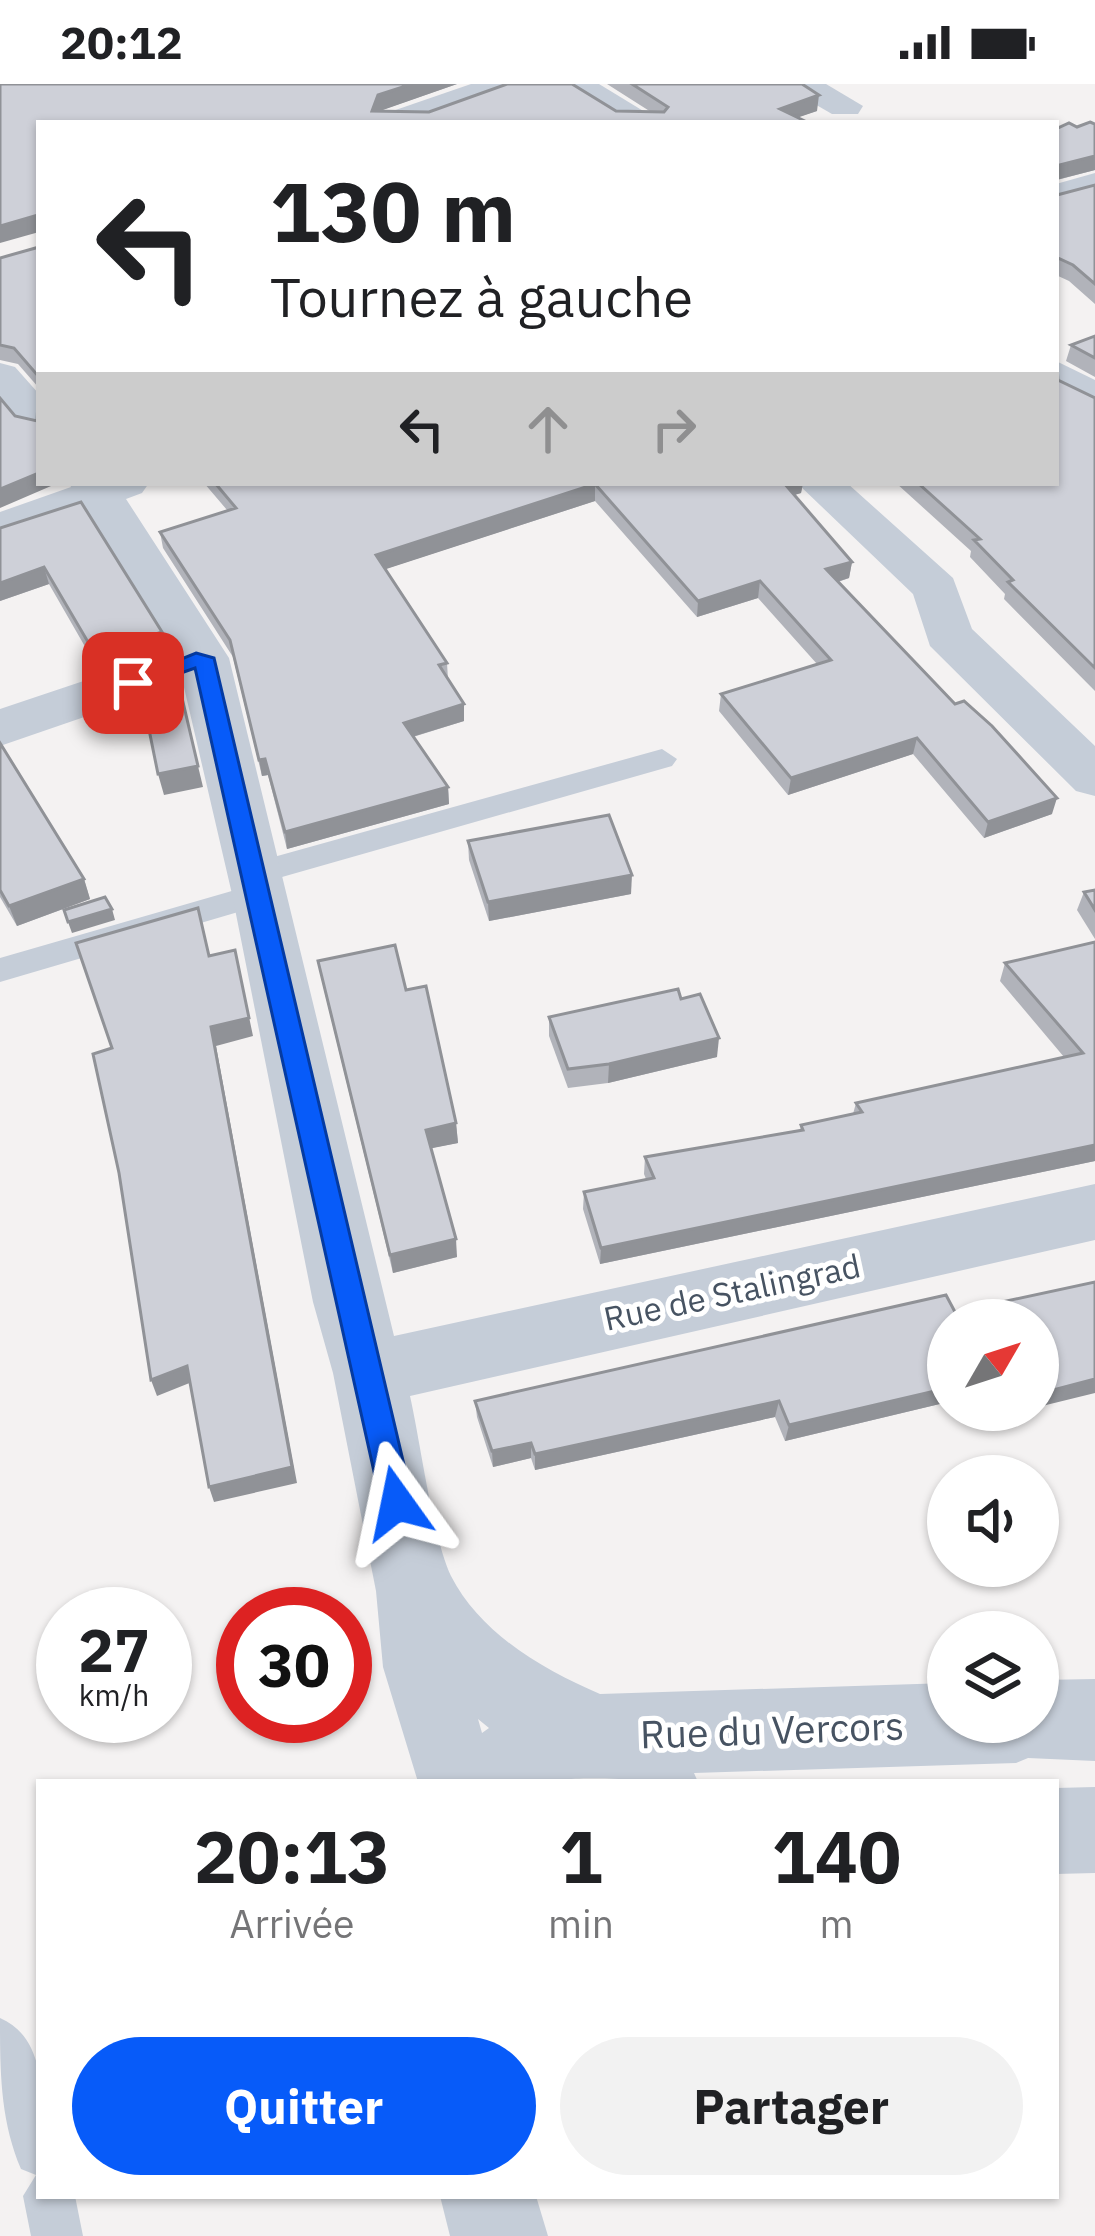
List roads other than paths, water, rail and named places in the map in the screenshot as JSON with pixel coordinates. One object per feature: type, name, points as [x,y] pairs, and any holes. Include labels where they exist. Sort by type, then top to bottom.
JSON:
[{"type":"street","points":[[403,120],[505,84]]},
{"type":"street","points":[[573,84],[639,120]]},
{"type":"street","points":[[797,84],[845,106],[811,120]]},
{"type":"street","points":[[1059,195],[1095,184]]},
{"type":"street","points":[[0,376],[36,418]]},
{"type":"street","points":[[1059,376],[1095,400]]},
{"type":"street","points":[[0,528],[106,486],[203,658],[258,884],[348,1301],[369,1372],[415,1591],[423,1667],[444,1746],[460,1779]]},
{"type":"street","points":[[823,486],[936,590],[948,635],[1095,778]]},
{"type":"street","points":[[0,728],[203,658]]},
{"type":"street","name":"Rue de Stalingrad","points":[[369,1372],[1095,1212]]},
{"type":"street","points":[[415,1591],[460,1653],[523,1703],[628,1759]]},
{"type":"street","points":[[1059,1721],[1095,1720]]},
{"type":"street","name":"Rue du Vercors","points":[[496,1779],[520,1750],[559,1734],[628,1759],[927,1730]]},
{"type":"street","points":[[1059,1831],[1095,1830]]},
{"type":"street","points":[[489,2199],[500,2236]]},
{"type":"street","points":[[500,2236],[505,2199]]},
{"type":"lane","points":[[0,970],[258,884],[662,760]]},
{"type":"lane","points":[[0,2043],[24,2082],[36,2137]]},
{"type":"lane","points":[[50,2199],[57,2236]]}]
